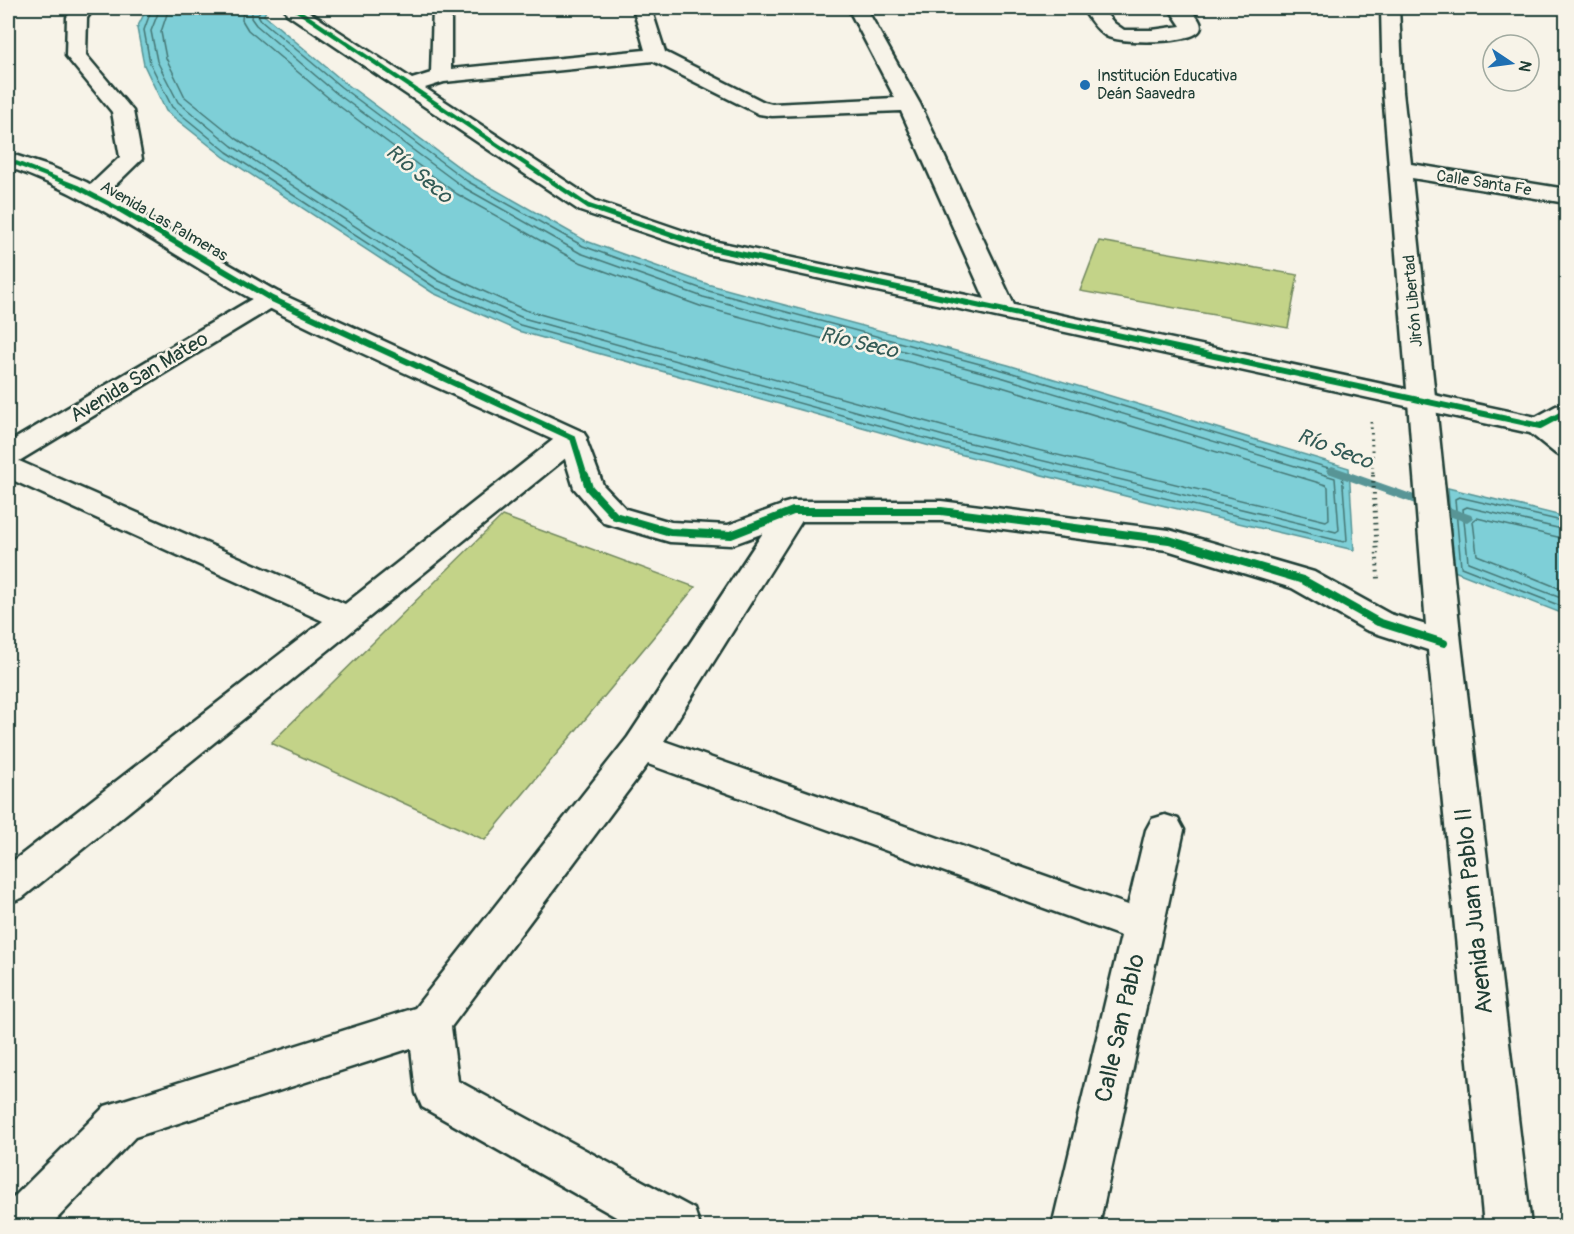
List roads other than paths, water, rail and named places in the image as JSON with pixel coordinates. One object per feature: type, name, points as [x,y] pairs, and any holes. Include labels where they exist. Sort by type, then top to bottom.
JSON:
[{"type":"street","points":[[85,8],[77,17],[76,56],[122,111],[131,159],[93,194]]},
{"type":"street","points":[[294,8],[588,206],[707,247],[1540,426],[1566,448]]},
{"type":"street","points":[[441,76],[442,8]]},
{"type":"street","points":[[642,8],[656,55]]},
{"type":"street","points":[[856,8],[909,104],[1004,310]]},
{"type":"street","points":[[1091,8],[1112,31],[1120,35],[1132,36],[1182,33],[1191,29],[1191,23],[1178,8]]},
{"type":"street","name":"Jirón Libertad","points":[[1390,8],[1394,92],[1440,595]]},
{"type":"street","points":[[409,87],[441,76],[656,55],[759,108],[772,110],[909,104]]},
{"type":"street","name":"Avenida Las Palmeras","points":[[8,160],[32,167],[93,194],[271,298],[573,438]]},
{"type":"street","name":"Calle Santa Fe","points":[[1401,169],[1566,196]]},
{"type":"street","name":"Avenida San Mateo","points":[[8,455],[271,298]]},
{"type":"street","points":[[1540,426],[1566,412]]},
{"type":"street","points":[[16,869],[348,619],[573,438],[589,488],[615,516],[670,532],[731,535],[793,511],[941,510],[1170,540],[1303,580],[1378,622],[1444,643]]},
{"type":"street","points":[[8,467],[348,619]]},
{"type":"street","points":[[18,1227],[121,1121],[429,1023],[641,747],[793,511]]},
{"type":"street","name":"Avenida Juan Pablo II","points":[[1440,595],[1508,1227]]},
{"type":"street","points":[[641,747],[1143,927]]},
{"type":"street","name":"Calle San Pablo","points":[[1076,1227],[1165,830]]},
{"type":"street","points":[[429,1023],[438,1094],[677,1227]]},
{"type":"water","points":[[147,8],[267,8],[264,15],[344,82],[471,176],[586,241],[707,284],[1008,365],[1349,468],[1354,550],[1161,505],[955,453],[518,331],[433,293],[224,157],[166,111],[144,65],[137,28]]},
{"type":"water","points":[[1448,488],[1566,517],[1566,615],[1454,571]]},
{"type":"waterway","name":"Río Seco","points":[[1332,470],[1467,518]]},
{"type":"place","name":"Institución Educativa Deán Saavedra","points":[[1085,85]]}]
